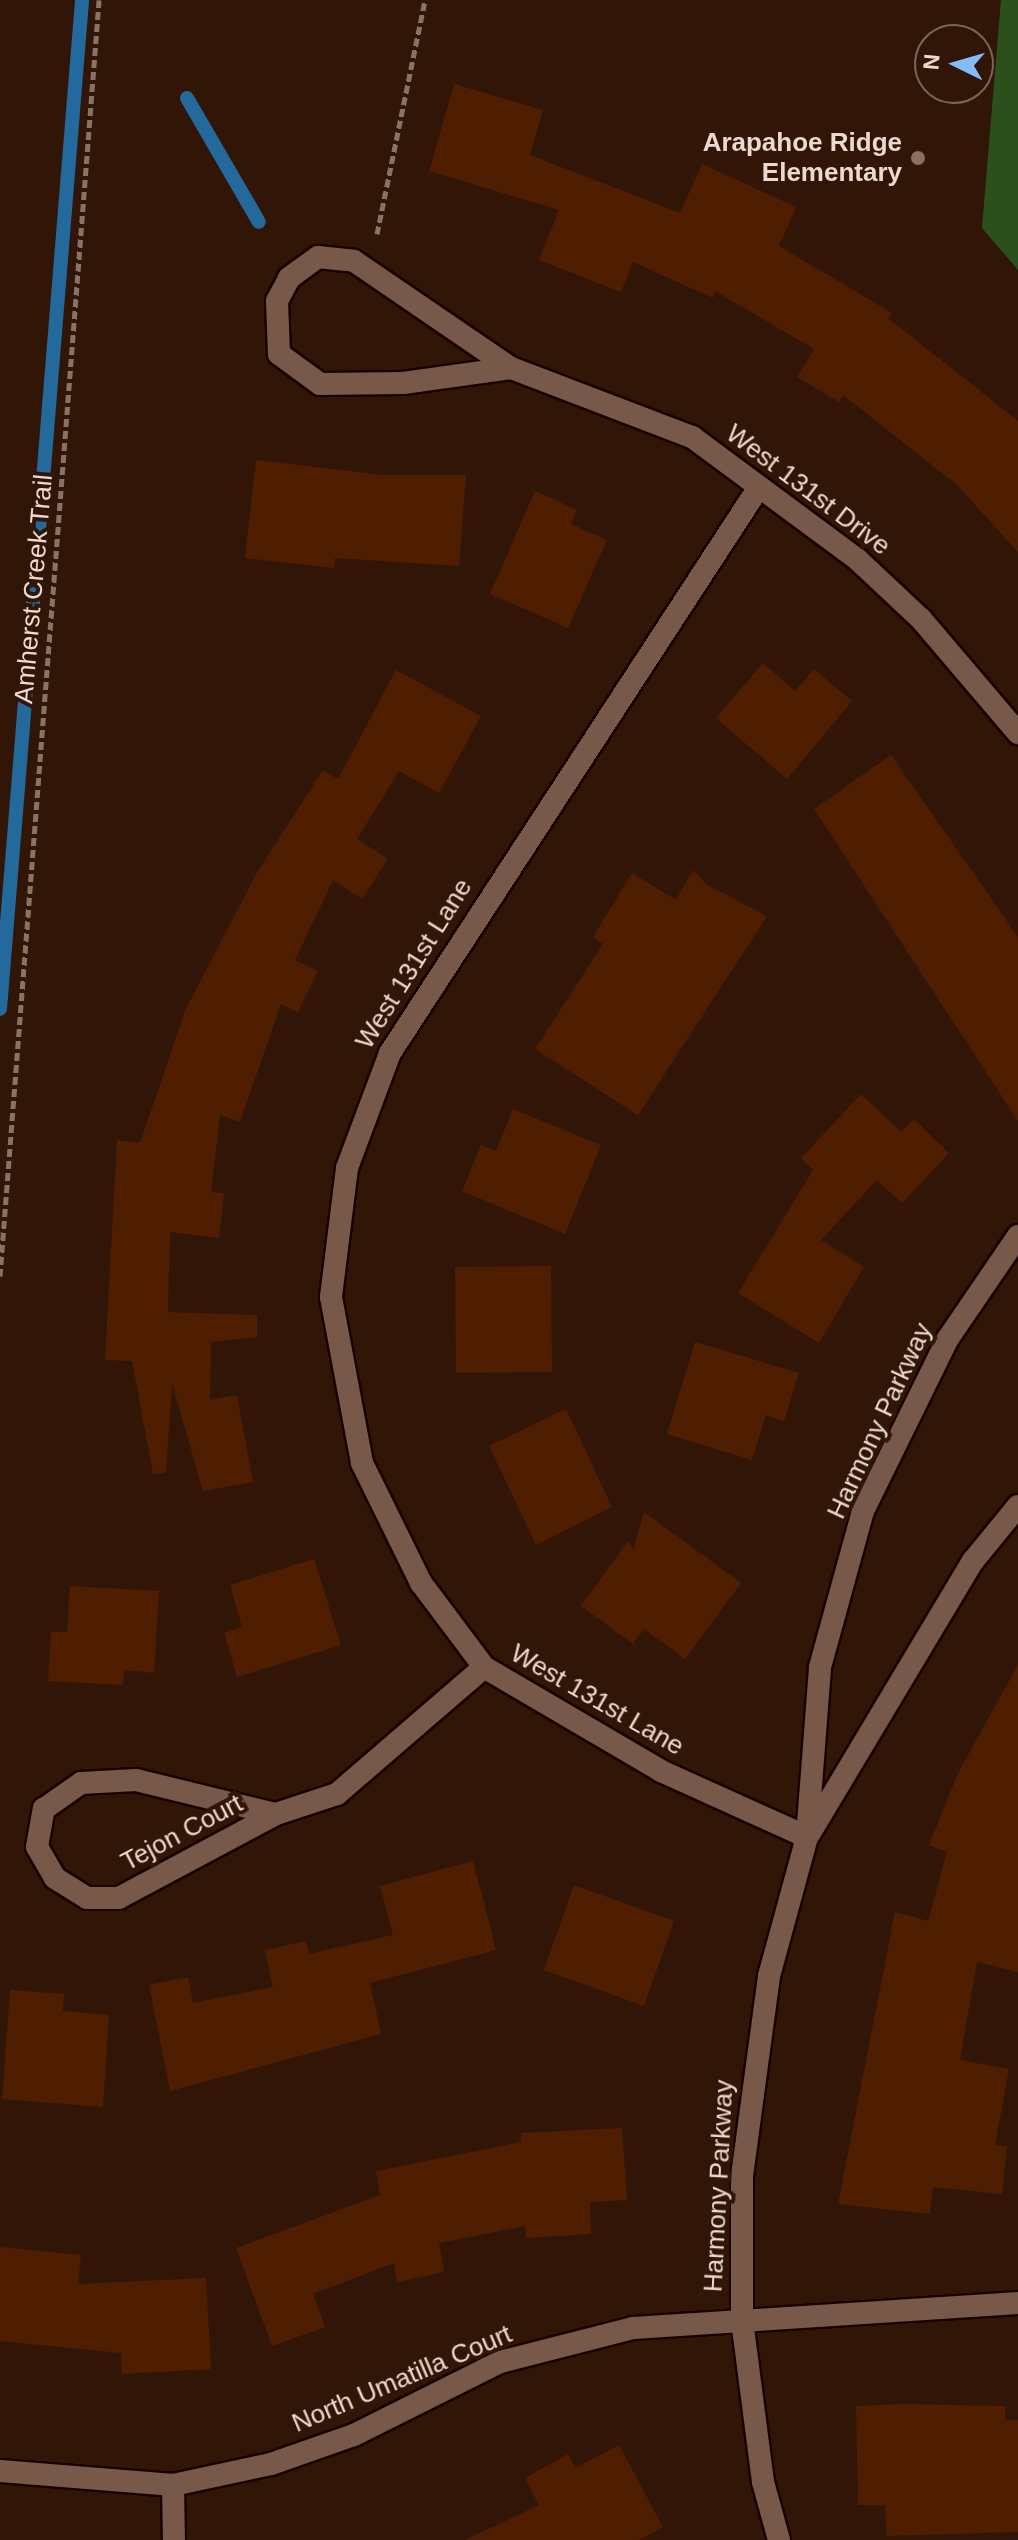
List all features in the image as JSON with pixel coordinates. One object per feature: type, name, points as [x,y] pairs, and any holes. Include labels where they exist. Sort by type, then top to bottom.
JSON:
[{"type":"street","name":"West 131st Drive","points":[[511,368],[403,383],[320,384],[296,372],[279,354],[273,330],[289,278],[318,257],[370,268],[511,368],[692,437],[857,559],[921,619],[1018,733]]},
{"type":"street","name":"West 131st Lane","points":[[759,487],[419,1002],[366,1105],[347,1168],[331,1297],[348,1413],[391,1531],[484,1667],[661,1771],[807,1837]]},
{"type":"street","name":"Harmony Parkway","points":[[779,2540],[763,2482],[742,2320],[752,2073],[807,1837],[820,1667],[863,1511],[947,1340],[1018,1236]]},
{"type":"street","name":"Harmony Parkway","points":[[807,1837],[973,1561],[1018,1506]]},
{"type":"street","name":"Tejon Court","points":[[276,1814],[136,1780],[81,1783],[44,1809],[37,1847],[55,1878],[87,1898],[119,1898],[276,1814],[337,1794],[484,1667]]},
{"type":"street","name":"North Umatilla Court","points":[[0,2471],[173,2485],[271,2464],[354,2435],[500,2362],[633,2328],[1018,2303]]},
{"type":"street","points":[[173,2485],[174,2540]]},
{"type":"path","name":"Amherst Creek Trail","points":[[0,1276],[99,0]]},
{"type":"path","points":[[370,268],[425,0]]},
{"type":"green space","points":[[1001,0],[1018,0],[1018,270],[982,228]]},
{"type":"building","points":[[454,84],[543,110],[530,155],[680,213],[702,164],[796,207],[779,246],[892,313],[888,318],[1018,421],[1018,552],[956,484],[843,395],[839,402],[797,377],[814,349],[715,291],[713,298],[633,262],[621,292],[539,260],[559,210],[429,171]]},
{"type":"building","points":[[256,460],[382,475],[466,475],[459,566],[335,558],[334,568],[245,558]]},
{"type":"building","points":[[535,491],[577,510],[571,524],[607,540],[568,628],[490,594]]},
{"type":"building","points":[[763,663],[795,691],[814,669],[852,701],[787,779],[716,718]]},
{"type":"building","points":[[396,670],[481,716],[439,793],[399,771],[357,839],[388,859],[362,899],[333,880],[295,960],[318,971],[298,1012],[281,1004],[240,1122],[220,1115],[211,1192],[224,1193],[219,1238],[170,1232],[168,1312],[257,1315],[257,1337],[211,1342],[210,1400],[237,1395],[253,1482],[203,1491],[172,1383],[166,1473],[153,1474],[132,1361],[105,1360],[117,1140],[140,1143],[185,1011],[256,874],[323,770],[338,779]]},
{"type":"building","points":[[891,755],[1018,937],[1018,1121],[814,809]]},
{"type":"building","points":[[693,870],[707,885],[767,916],[638,1115],[535,1049],[603,944],[593,937],[632,873],[676,900]]},
{"type":"building","points":[[861,1094],[901,1132],[914,1119],[949,1153],[902,1203],[877,1180],[821,1240],[864,1267],[819,1343],[738,1293],[813,1170],[801,1158]]},
{"type":"building","points":[[513,1109],[601,1145],[565,1234],[462,1191],[481,1145],[496,1151]]},
{"type":"building","points":[[551,1266],[552,1372],[456,1373],[455,1267]]},
{"type":"building","points":[[695,1342],[799,1373],[784,1421],[766,1415],[752,1460],[667,1434]]},
{"type":"building","points":[[566,1409],[612,1507],[536,1545],[489,1446]]},
{"type":"building","points":[[644,1512],[741,1583],[685,1659],[644,1629],[633,1644],[581,1606],[628,1541],[633,1550]]},
{"type":"building","points":[[314,1559],[341,1645],[237,1677],[224,1633],[242,1627],[230,1585]]},
{"type":"building","points":[[70,1586],[159,1591],[154,1673],[124,1670],[123,1685],[48,1681],[51,1632],[67,1632]]},
{"type":"building","points":[[1018,1665],[1018,1972],[977,1962],[960,2060],[1009,2069],[995,2145],[1007,2146],[1002,2194],[933,2187],[930,2214],[838,2204],[895,1912],[928,1921],[947,1852],[929,1845],[958,1773]]},
{"type":"building","points":[[473,1861],[496,1950],[370,1983],[381,2034],[170,2091],[149,1985],[188,1977],[193,2003],[273,1987],[265,1950],[306,1941],[309,1954],[393,1935],[380,1886]]},
{"type":"building","points":[[574,1885],[674,1921],[644,2006],[544,1970]]},
{"type":"building","points":[[10,1990],[64,1994],[63,2011],[109,2015],[103,2107],[2,2099]]},
{"type":"building","points":[[622,2128],[627,2200],[590,2202],[591,2234],[526,2238],[525,2226],[439,2243],[444,2272],[397,2282],[394,2263],[313,2294],[325,2327],[272,2346],[236,2248],[380,2195],[376,2171],[521,2142],[521,2133]]},
{"type":"building","points":[[0,2247],[81,2255],[78,2284],[206,2278],[211,2369],[122,2374],[121,2353],[0,2341]]},
{"type":"building","points":[[856,2406],[1005,2406],[1005,2420],[1018,2420],[1018,2532],[887,2536],[885,2505],[858,2505]]},
{"type":"building","points":[[619,2445],[663,2527],[639,2540],[465,2540],[539,2505],[525,2478],[568,2454],[575,2468]]},
{"type":"waterway","points":[[0,1009],[82,0]]},
{"type":"waterway","points":[[187,98],[259,222]]},
{"type":"place","name":"Arapahoe Ridge Elementary","points":[[918,158]]}]
